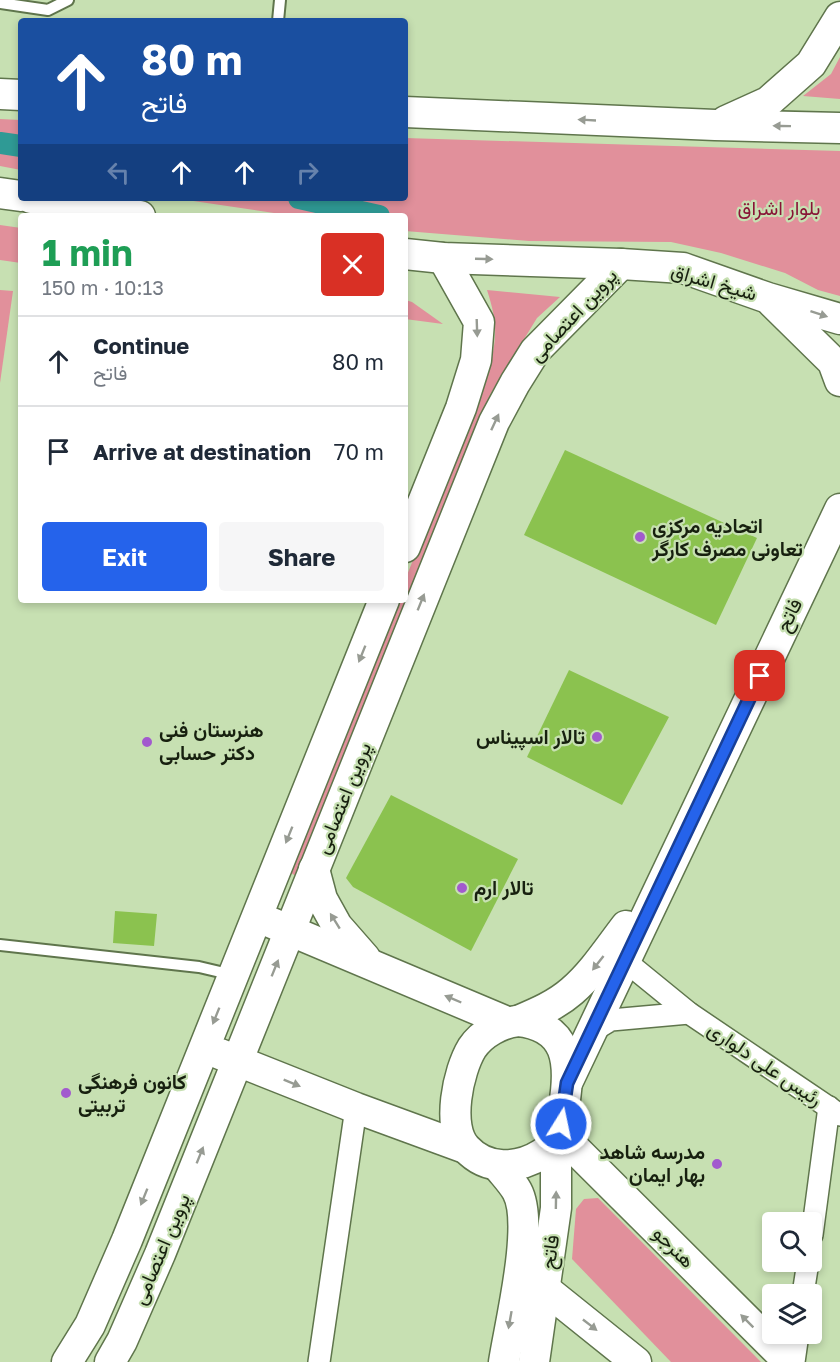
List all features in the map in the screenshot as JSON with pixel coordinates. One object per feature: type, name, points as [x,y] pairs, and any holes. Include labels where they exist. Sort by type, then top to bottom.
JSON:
[{"type":"main road","points":[[716,125],[768,102],[811,64],[840,17]]},
{"type":"main road","points":[[0,94],[18,95]]},
{"type":"main road","points":[[408,112],[840,128]]},
{"type":"main road","points":[[0,193],[18,196]]},
{"type":"main road","points":[[49,201],[122,213]]},
{"type":"main road","name":"شیخ اشراق","points":[[408,254],[443,258],[683,268],[840,319]]},
{"type":"main road","points":[[408,540],[461,408],[476,360],[479,322],[443,258]]},
{"type":"main road","name":"پروین اعتصامی","points":[[119,1355],[494,422],[535,351],[621,264]]},
{"type":"main road","points":[[768,297],[832,362],[840,381]]},
{"type":"main road","name":"فاتح","points":[[660,884],[840,509]]},
{"type":"main road","name":"پروین اعتصامی","points":[[67,1362],[90,1324],[104,1293],[383,603]]},
{"type":"main road","points":[[314,869],[322,899],[337,926],[371,964]]},
{"type":"main road","points":[[567,1083],[660,884]]},
{"type":"main road","points":[[465,1148],[456,1128],[459,1080],[472,1047],[493,1029],[546,1009],[572,991],[591,971],[660,884]]},
{"type":"main road","points":[[203,1048],[465,1148],[481,1159],[497,1165],[513,1166],[528,1163],[549,1149],[557,1137],[567,1083],[567,1063],[564,1050],[557,1038],[545,1027],[513,1021],[256,917]]},
{"type":"main road","name":"فاتح","points":[[504,1362],[556,1208],[557,1137]]},
{"type":"main road","name":"هنرجو","points":[[557,1137],[789,1362]]},
{"type":"main road","name":"فاتح","points":[[497,1165],[518,1192],[522,1212],[523,1239],[530,1287],[534,1362]]},
{"type":"main road","points":[[530,1287],[636,1362]]},
{"type":"street","name":"رئیس علی دلواری","points":[[624,960],[689,1013],[835,1111]]},
{"type":"street","points":[[591,1032],[611,1020],[689,1013]]},
{"type":"street","points":[[319,1362],[356,1108]]},
{"type":"street","points":[[816,1212],[835,1111]]},
{"type":"street","points":[[794,1362],[797,1344]]},
{"type":"lane","points":[[0,3],[48,10],[68,0]]},
{"type":"lane","points":[[278,18],[280,0]]},
{"type":"lane","points":[[0,945],[199,967],[233,975]]},
{"type":"green space","points":[[840,57],[840,99],[803,96],[831,74]]},
{"type":"green space","points":[[0,119],[18,120],[18,169],[0,166]]},
{"type":"green space","name":"بلوار اشراق","points":[[408,138],[840,151],[840,296],[818,290],[785,273],[721,253],[671,242],[529,241],[408,231],[408,213],[274,213],[193,201],[408,201]]},
{"type":"green space","points":[[0,225],[18,228],[18,263],[0,260]]},
{"type":"green space","points":[[0,290],[13,291],[0,383]]},
{"type":"green space","points":[[487,290],[560,297],[537,318],[491,393],[408,599],[408,573],[489,371],[494,349],[493,312]]},
{"type":"green space","points":[[408,301],[412,302],[443,324],[408,319]]},
{"type":"green space","points":[[395,603],[406,603],[296,876],[283,868]]},
{"type":"green space","points":[[598,1198],[761,1362],[671,1362],[572,1259],[576,1209],[584,1199]]},
{"type":"building","name":"اتحادیه مرکزی تعاونی مصرف کارگر","points":[[565,450],[757,538],[716,625],[524,535]]},
{"type":"building","name":"تالار اسپیناس","points":[[569,670],[669,717],[622,805],[527,757]]},
{"type":"building","points":[[391,795],[518,859],[471,951],[353,887],[346,878]]},
{"type":"building","points":[[115,911],[157,914],[154,946],[113,943]]},
{"type":"waterway","points":[[0,143],[18,146]]},
{"type":"waterway","points":[[312,201],[366,213]]},
{"type":"place","name":"اتحادیه مرکزی تعاونی مصرف کارگر","points":[[640,537]]},
{"type":"place","name":"تالار اسپیناس","points":[[597,737]]},
{"type":"place","name":"هنرستان فنی دکتر حسابی","points":[[147,742]]},
{"type":"place","name":"تالار ارم","points":[[462,888]]},
{"type":"place","name":"کانون فرهنگی تربیتی","points":[[66,1093]]},
{"type":"place","name":"مدرسه شاهد بهار ایمان","points":[[717,1164]]},
{"type":"route","points":[[561,1124],[567,1083],[760,676]]}]
